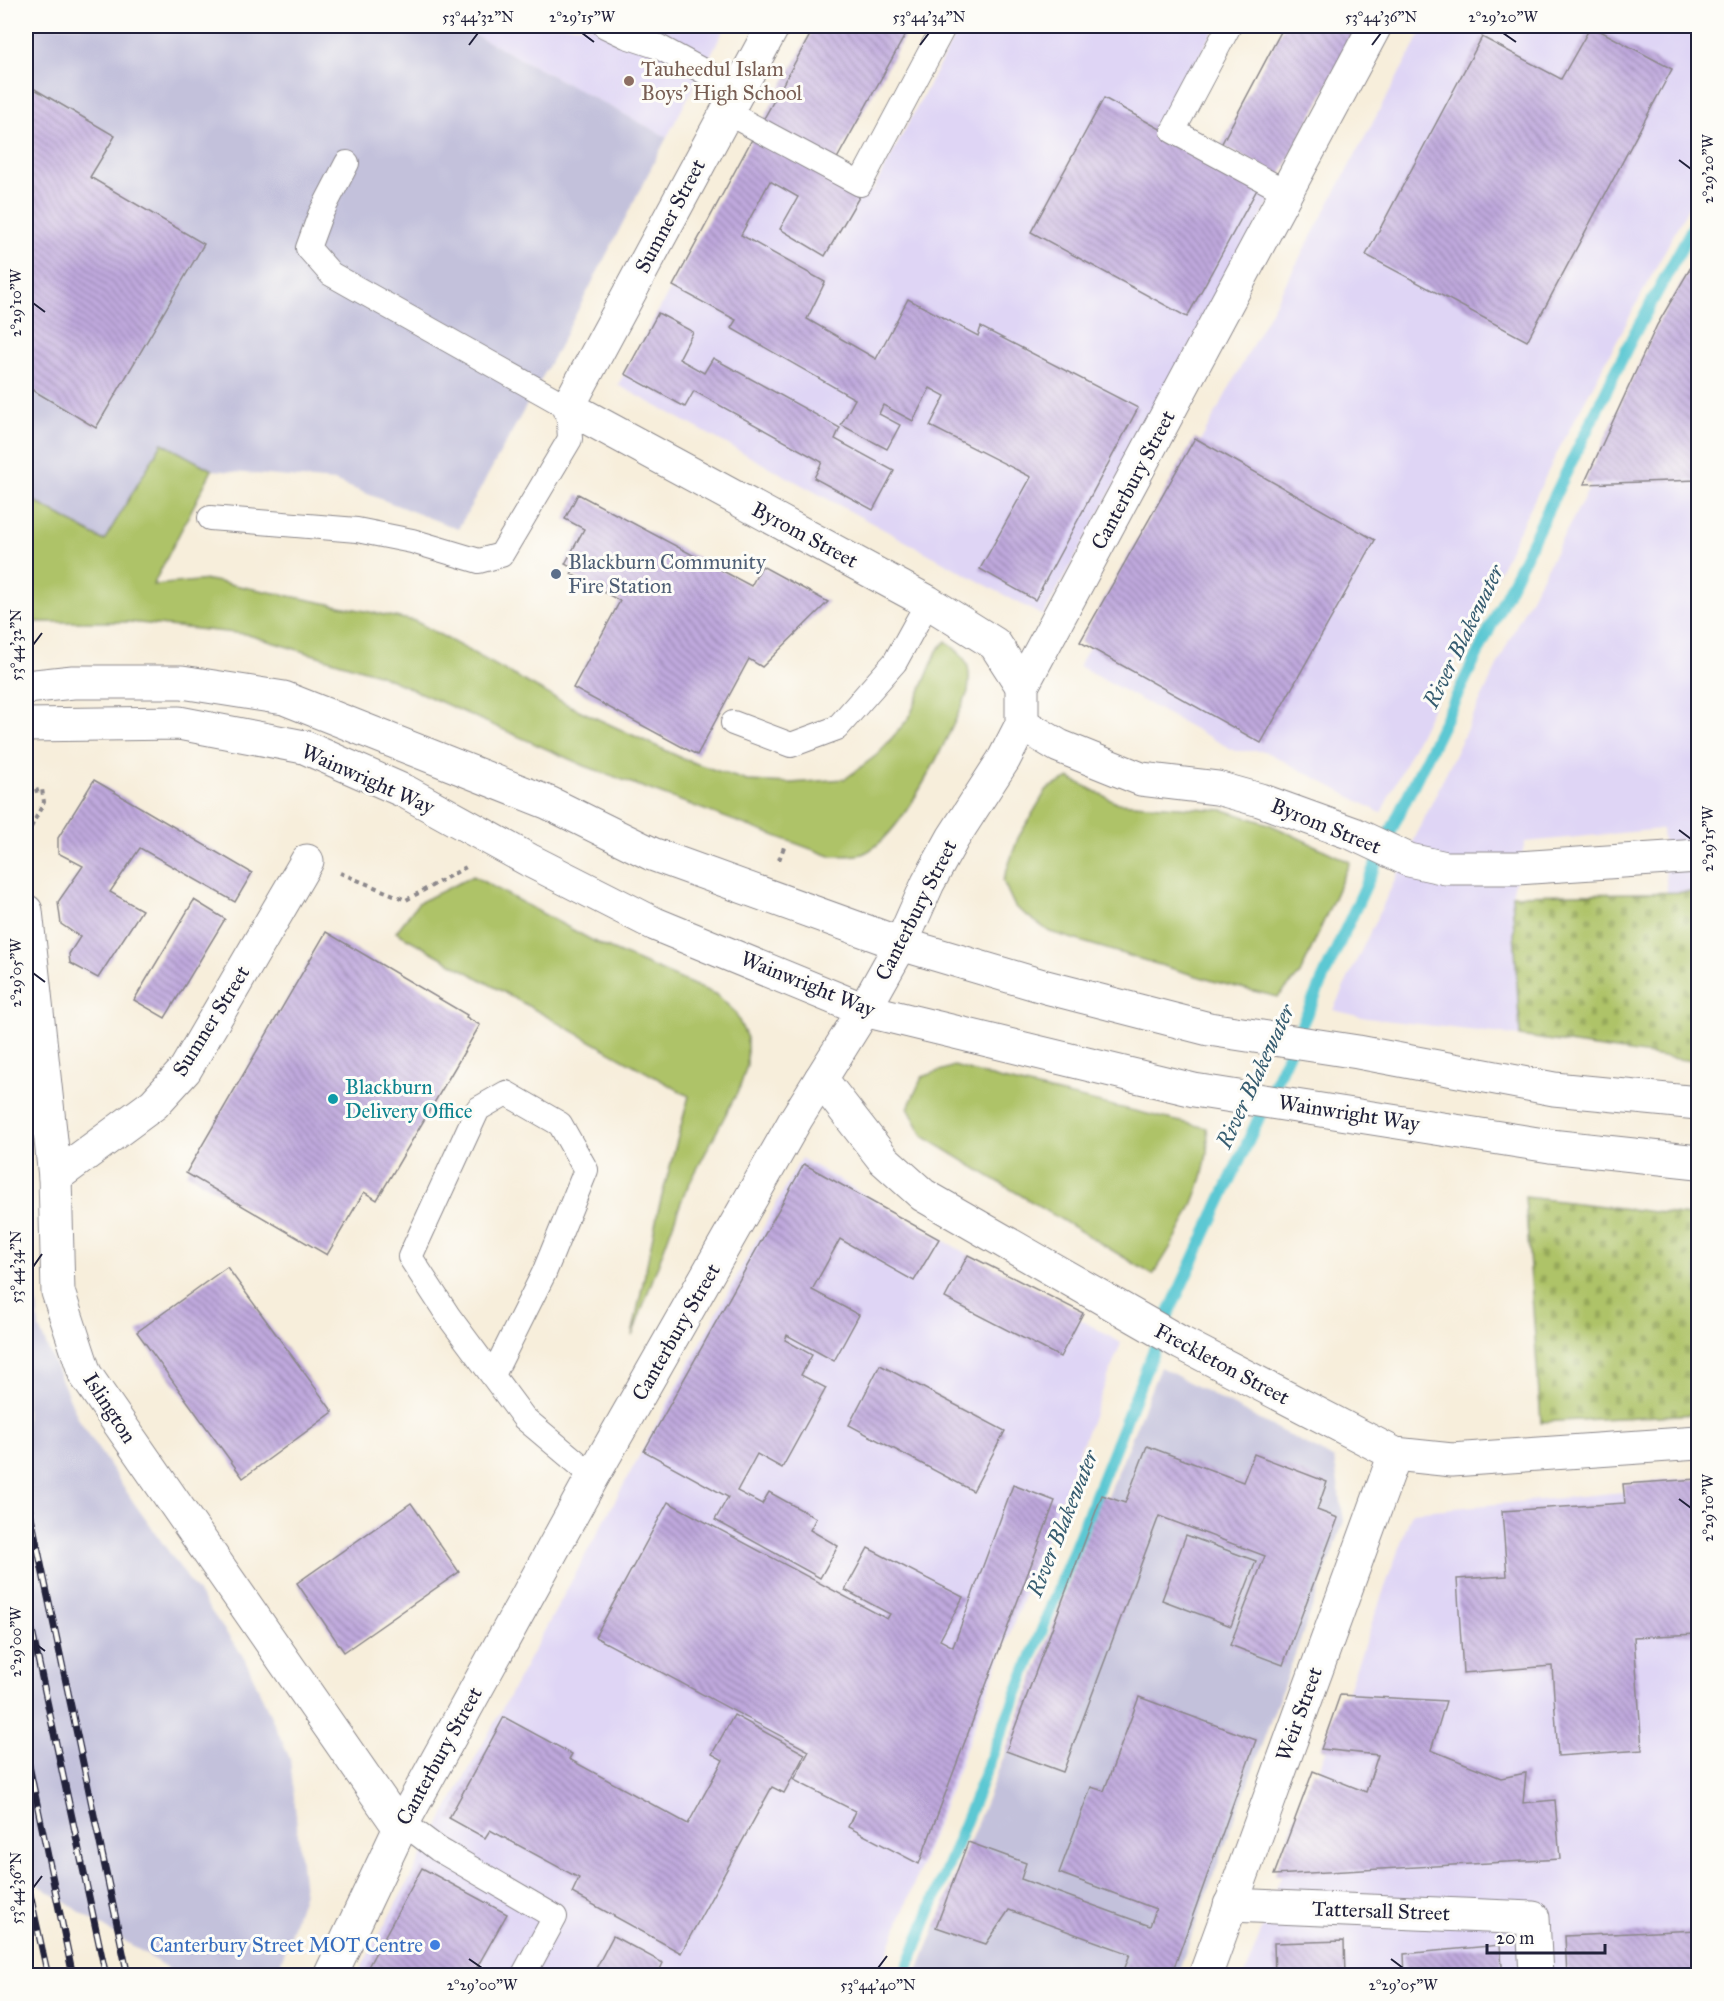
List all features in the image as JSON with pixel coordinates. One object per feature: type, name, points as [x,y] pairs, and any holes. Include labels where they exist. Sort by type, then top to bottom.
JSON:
[{"type":"main road","name":"Sumner Street","points":[[568,407],[773,26]]},
{"type":"main road","name":"Canterbury Street","points":[[330,1976],[401,1825],[593,1476],[821,1079],[864,1010],[901,944],[928,883],[953,838],[1004,759],[1022,724],[1023,686],[1375,26]]},
{"type":"main road","name":"Byrom Street","points":[[568,407],[928,602],[995,644],[1023,686]]},
{"type":"main road","name":"Wainwright Way","points":[[26,687],[73,682],[182,682],[284,698],[549,803],[652,854],[901,944],[1046,987],[1209,1029],[1358,1052],[1554,1089],[1698,1103]]},
{"type":"main road","name":"Wainwright Way","points":[[26,725],[179,723],[304,747],[406,792],[529,860],[655,924],[864,1010],[1194,1090],[1550,1146],[1698,1162]]},
{"type":"main road","name":"Byrom Street","points":[[1022,724],[1059,746],[1141,779],[1217,788],[1260,800],[1354,834],[1409,860],[1446,868],[1493,868],[1698,856]]},
{"type":"main road","name":"Sumner Street","points":[[56,1177],[154,1104],[185,1070],[307,861]]},
{"type":"main road","name":"Islington","points":[[26,911],[56,1177],[58,1292],[85,1374],[401,1825]]},
{"type":"main road","name":"Freckleton Street","points":[[821,1079],[884,1160],[923,1195],[1181,1343],[1395,1454],[1452,1461],[1698,1443]]},
{"type":"main road","name":"Weir Street","points":[[1205,1976],[1395,1454]]},
{"type":"main road","name":"Tattersall Street","points":[[1230,1905],[1533,1918],[1536,1976]]},
{"type":"lane","points":[[605,26],[658,47],[732,101],[860,184],[944,26]]},
{"type":"lane","points":[[1230,26],[1173,131],[1286,192]]},
{"type":"lane","points":[[210,518],[357,530],[412,541],[479,561],[501,555],[570,440],[568,407],[331,274],[308,248],[320,215],[347,163]]},
{"type":"lane","points":[[732,723],[791,744],[837,728],[895,662],[928,602]]},
{"type":"lane","points":[[492,1375],[544,1273],[586,1170],[560,1124],[506,1093],[478,1109],[410,1257],[449,1317],[492,1375],[524,1418],[593,1476]]},
{"type":"lane","points":[[401,1825],[555,1917],[523,1976]]},
{"type":"path","points":[[26,794],[42,789],[44,802],[26,837]]},
{"type":"path","points":[[307,861],[406,900],[472,864]]},
{"type":"shaded area","points":[[26,26],[458,26],[667,137],[559,347],[458,529],[334,481],[212,470],[162,444],[104,541],[26,496]]},
{"type":"shaded area","name":"Tauheedul Islam Boys' High School","points":[[458,26],[726,26],[667,137]]},
{"type":"shaded area","points":[[960,26],[1216,26],[1166,117],[1280,183],[1043,616],[618,385],[756,132],[872,192]]},
{"type":"shaded area","points":[[1425,26],[1698,26],[1698,189],[1560,447],[1381,813],[1265,751],[1235,751],[1079,666]]},
{"type":"shaded area","points":[[1698,283],[1698,892],[1667,892],[1662,829],[1525,842],[1512,895],[1520,1036],[1367,1018],[1333,1010],[1517,624]]},
{"type":"shaded area","points":[[801,1158],[1121,1343],[879,1975],[357,1976]]},
{"type":"shaded area","points":[[26,1178],[39,1328],[78,1418],[134,1503],[245,1659],[290,1759],[304,1892],[277,1975],[178,1975],[26,1877]]},
{"type":"shaded area","points":[[1160,1367],[1334,1459],[1344,1521],[1177,1975],[916,1976]]},
{"type":"shaded area","points":[[1698,1485],[1698,1975],[1245,1976],[1412,1512]]},
{"type":"green space","points":[[162,443],[212,470],[153,585],[209,580],[415,621],[568,705],[686,760],[747,781],[791,783],[845,779],[878,754],[909,718],[937,651],[946,641],[966,663],[969,675],[968,692],[938,757],[909,807],[893,828],[877,845],[862,854],[830,856],[585,766],[378,674],[245,634],[129,622],[26,622],[26,496],[104,541]]},
{"type":"green space","points":[[1069,778],[1118,803],[1223,810],[1269,824],[1350,862],[1300,974],[1278,997],[1220,983],[1050,932],[1015,907],[1003,881],[1018,838],[1047,789]]},
{"type":"green space","points":[[473,876],[597,943],[717,995],[735,1012],[747,1038],[747,1065],[740,1087],[684,1194],[632,1336],[658,1211],[689,1096],[396,932],[418,903]]},
{"type":"green space","points":[[1698,892],[1698,1062],[1520,1036],[1512,895]]},
{"type":"green space","points":[[954,1066],[999,1079],[1207,1128],[1205,1166],[1199,1186],[1183,1224],[1153,1275],[924,1137],[908,1108],[922,1077]]},
{"type":"green space","points":[[1525,1197],[1698,1217],[1698,1414],[1541,1422]]},
{"type":"building","points":[[815,26],[910,26],[834,164],[761,124]]},
{"type":"building","points":[[1284,26],[1359,26],[1280,176],[1221,145]]},
{"type":"building","points":[[1591,26],[1672,69],[1527,341],[1366,255],[1482,37],[1561,79]]},
{"type":"building","points":[[26,84],[115,136],[90,177],[204,244],[96,428],[26,386],[26,208],[34,193],[26,188]]},
{"type":"building","points":[[1104,98],[1260,184],[1187,317],[1031,232]]},
{"type":"building","points":[[756,132],[862,192],[825,256],[780,229],[798,197],[770,181],[741,235],[825,282],[807,319],[876,359],[908,299],[978,336],[981,327],[1138,408],[1035,600],[980,569],[1031,477],[930,426],[945,396],[930,388],[913,421],[883,405],[879,414],[900,425],[887,449],[841,425],[855,399],[731,328],[736,320],[673,286]]},
{"type":"building","points":[[1698,255],[1698,480],[1584,484],[1657,325]]},
{"type":"building","points":[[658,313],[693,332],[679,359],[704,373],[713,358],[840,428],[835,439],[894,471],[873,510],[814,478],[822,462],[694,391],[685,407],[625,374]]},
{"type":"building","points":[[1195,438],[1375,540],[1261,743],[1080,642]]},
{"type":"building","points":[[578,494],[751,586],[762,566],[828,602],[762,667],[749,659],[697,755],[573,688],[620,601],[571,574],[574,569],[565,564],[584,529],[565,519]]},
{"type":"building","points":[[94,780],[252,873],[235,902],[140,848],[110,892],[142,910],[98,978],[70,963],[69,954],[80,937],[61,924],[58,902],[83,866],[58,853],[58,838]]},
{"type":"building","points":[[194,900],[225,919],[165,1018],[134,1000]]},
{"type":"building","name":"Blackburn Delivery Office","points":[[326,932],[467,1015],[466,1017],[480,1025],[377,1200],[364,1192],[327,1255],[186,1173]]},
{"type":"building","points":[[804,1164],[939,1239],[914,1281],[840,1239],[812,1290],[859,1315],[834,1361],[787,1335],[785,1340],[812,1355],[801,1375],[826,1388],[782,1468],[757,1454],[737,1491],[762,1504],[769,1492],[816,1518],[810,1530],[838,1546],[820,1578],[715,1520],[728,1497],[644,1451]]},
{"type":"building","points":[[968,1255],[1083,1313],[1060,1357],[945,1298]]},
{"type":"building","points":[[227,1267],[333,1412],[243,1478],[137,1332]]},
{"type":"building","points":[[880,1365],[1005,1431],[973,1491],[849,1425]]},
{"type":"building","points":[[1147,1446],[1243,1482],[1254,1454],[1327,1482],[1317,1510],[1338,1518],[1283,1665],[1230,1645],[1265,1556],[1159,1516],[1063,1772],[1006,1751],[1102,1495],[1125,1503]]},
{"type":"building","points":[[1698,1479],[1698,1634],[1634,1637],[1642,1750],[1558,1756],[1552,1666],[1463,1673],[1457,1579],[1507,1576],[1502,1511],[1625,1503],[1623,1484]]},
{"type":"building","points":[[1013,1485],[1055,1501],[919,1864],[848,1827],[855,1811],[794,1780],[809,1751],[595,1637],[668,1502],[887,1619],[890,1614],[845,1590],[868,1548],[963,1597],[940,1640],[953,1647]]},
{"type":"building","points":[[411,1503],[459,1572],[344,1652],[297,1583]]},
{"type":"building","points":[[1186,1535],[1256,1561],[1231,1626],[1162,1600]]},
{"type":"building","points":[[1340,1695],[1446,1701],[1431,1750],[1501,1778],[1526,1773],[1523,1803],[1555,1800],[1560,1859],[1274,1875],[1313,1771],[1366,1792],[1378,1755],[1321,1749]]},
{"type":"building","points":[[1139,1697],[1256,1740],[1171,1976],[1122,1976],[1130,1954],[1009,1910],[986,1944],[936,1927],[968,1842],[1026,1863],[1021,1879],[1150,1926],[1156,1909],[1059,1873],[1091,1787],[1104,1791]]},
{"type":"building","points":[[734,1715],[805,1754],[784,1793],[772,1787],[681,1953],[572,1893],[579,1878],[490,1830],[485,1838],[449,1818],[504,1717],[572,1754],[569,1759],[688,1824],[723,1760],[712,1754]]},
{"type":"building","name":"Canterbury Street MOT Centre","points":[[422,1868],[507,1914],[472,1976],[363,1976]]},
{"type":"building","points":[[1698,1930],[1698,1976],[1567,1976],[1565,1936]]},
{"type":"building","points":[[613,1936],[663,1963],[657,1976],[592,1976]]},
{"type":"building","points":[[1344,1941],[1345,1976],[1275,1976],[1274,1943]]},
{"type":"building","points":[[1500,1945],[1503,1976],[1405,1976],[1404,1954]]},
{"type":"waterway","name":"River Blakewater","points":[[904,1976],[1167,1317],[1397,818],[1632,338],[1698,218]]},
{"type":"railway","points":[[26,1493],[128,1976]]},
{"type":"railway","points":[[26,1603],[106,1976]]},
{"type":"railway","points":[[26,1751],[73,1976]]},
{"type":"railway","points":[[26,1876],[48,1976]]},
{"type":"place","name":"Tauheedul Islam Boys' High School","points":[[629,81]]},
{"type":"place","name":"Blackburn Community Fire Station","points":[[556,574]]},
{"type":"place","name":"Blackburn Delivery Office","points":[[333,1099]]},
{"type":"place","name":"Canterbury Street MOT Centre","points":[[435,1945]]}]
